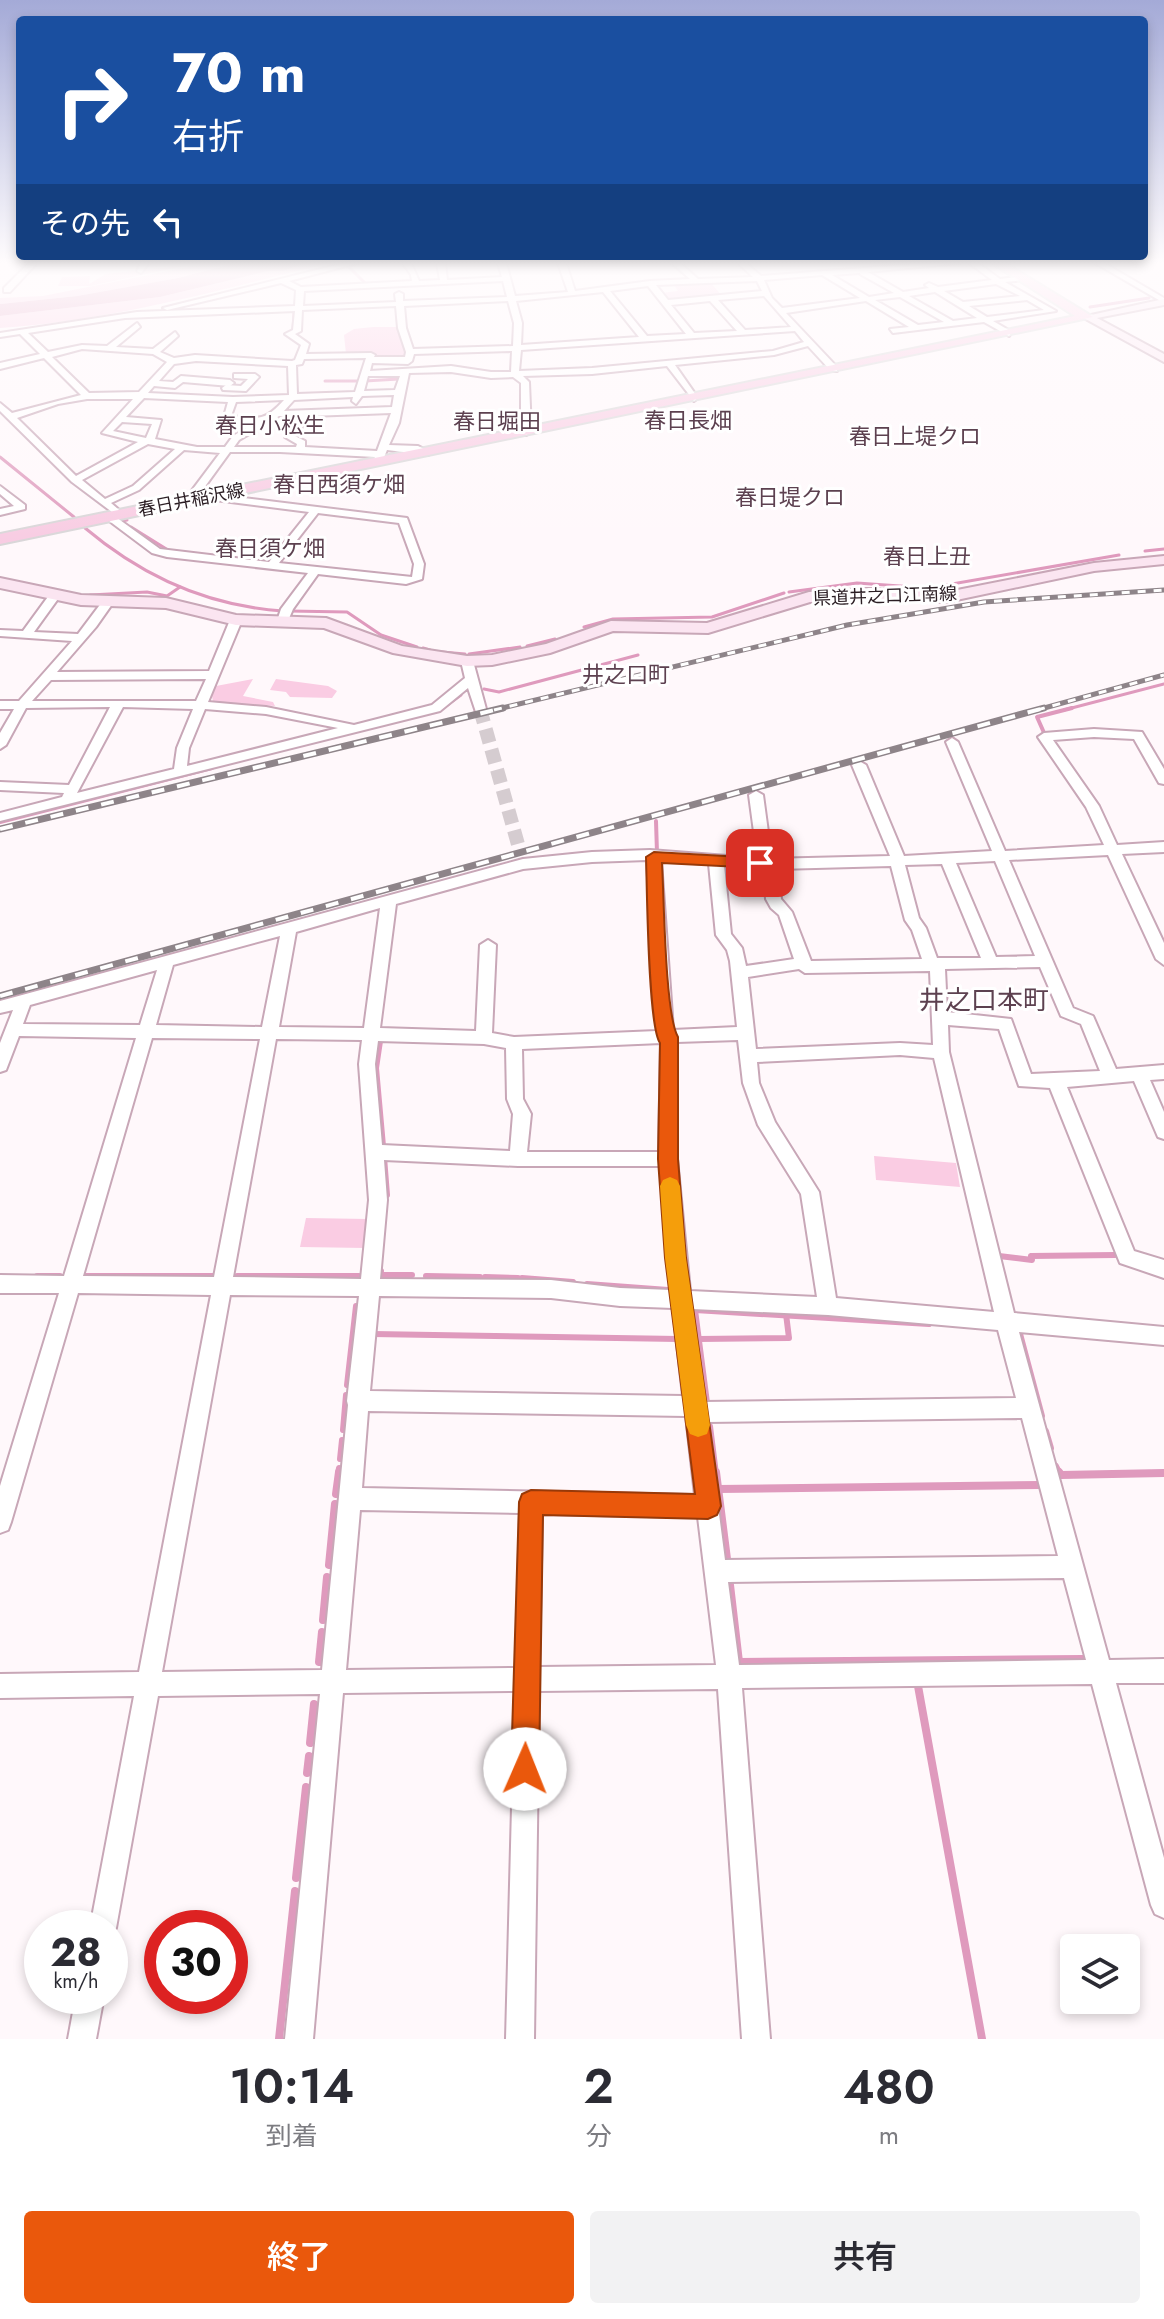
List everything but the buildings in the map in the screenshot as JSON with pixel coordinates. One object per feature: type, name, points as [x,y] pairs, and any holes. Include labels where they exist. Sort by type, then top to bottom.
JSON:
[{"type":"main road","name":"春日井稲沢線","points":[[0,539],[111,512],[211,497],[380,454],[425,453],[888,358]]},
{"type":"main road","name":"県道井之口江南線","points":[[0,583],[54,596],[148,600],[236,620],[326,623],[399,650],[467,661],[492,660],[550,648],[611,626],[708,628],[809,597],[878,594],[947,597],[1094,567],[1164,560]]},
{"type":"street","points":[[0,366],[33,358]]},
{"type":"street","points":[[49,358],[87,396]]},
{"type":"street","points":[[167,358],[172,361],[195,358]]},
{"type":"street","points":[[197,358],[251,363],[332,358]]},
{"type":"street","points":[[189,501],[236,438],[277,413],[293,395],[298,358]]},
{"type":"street","points":[[354,410],[369,360],[387,358]]},
{"type":"street","points":[[172,361],[107,433],[181,448],[380,454],[396,410],[409,358]]},
{"type":"street","points":[[460,370],[468,358]]},
{"type":"street","points":[[515,374],[516,358]]},
{"type":"street","points":[[559,358],[559,372]]},
{"type":"street","points":[[365,374],[460,370],[515,374],[559,372],[645,367],[713,358]]},
{"type":"street","points":[[823,358],[834,369]]},
{"type":"street","points":[[668,362],[694,398]]},
{"type":"street","points":[[214,400],[251,363]]},
{"type":"street","points":[[515,374],[525,382],[526,432]]},
{"type":"street","points":[[152,383],[175,385],[181,379],[231,382]]},
{"type":"street","points":[[7,419],[56,402],[87,396],[139,395],[233,400],[399,392]]},
{"type":"street","points":[[233,400],[226,418],[260,422]]},
{"type":"street","points":[[0,406],[7,419],[156,551],[406,581],[417,579],[419,564],[403,520],[211,497]]},
{"type":"street","points":[[277,413],[332,415],[354,410],[396,410]]},
{"type":"street","points":[[299,450],[302,443],[290,437],[306,415]]},
{"type":"street","points":[[75,480],[148,440],[158,422],[118,419]]},
{"type":"street","points":[[111,512],[181,448]]},
{"type":"street","points":[[0,489],[21,507],[0,512]]},
{"type":"street","points":[[272,566],[316,509]]},
{"type":"street","points":[[283,621],[287,609],[315,571]]},
{"type":"street","points":[[27,633],[54,596]]},
{"type":"street","points":[[0,745],[22,705],[81,638],[109,600]]},
{"type":"street","points":[[180,773],[183,748],[236,620]]},
{"type":"street","points":[[0,633],[81,638]]},
{"type":"street","points":[[467,661],[480,709]]},
{"type":"street","points":[[47,676],[215,675]]},
{"type":"street","points":[[0,817],[70,795],[180,773],[436,708],[470,680]]},
{"type":"street","points":[[0,705],[202,705],[310,716],[354,729]]},
{"type":"street","points":[[70,795],[118,705]]},
{"type":"street","points":[[1162,774],[1138,735],[1094,733],[1044,737],[1092,806],[1164,959]]},
{"type":"street","points":[[952,742],[1067,1012],[1087,1020],[1110,1075]]},
{"type":"street","points":[[859,765],[897,859],[908,909],[934,964],[941,1052],[1006,1322],[1164,1905]]},
{"type":"street","points":[[0,786],[70,795]]},
{"type":"street","points":[[756,795],[773,900],[777,909],[785,912],[805,967],[1043,961]]},
{"type":"street","points":[[0,1007],[523,864],[592,857],[652,856],[765,864],[947,859],[1164,847]]},
{"type":"street","points":[[389,899],[403,891],[522,857],[590,851],[639,852],[652,856]]},
{"type":"street","points":[[652,856],[667,1037],[668,1159],[676,1258],[729,1677],[756,2039]]},
{"type":"street","points":[[716,859],[724,935],[734,948],[739,973],[751,1083],[767,1125],[810,1192],[828,1306]]},
{"type":"street","points":[[947,859],[991,963]]},
{"type":"street","points":[[299,2039],[378,1200],[367,1064],[389,899]]},
{"type":"street","points":[[1147,923],[1164,923]]},
{"type":"street","points":[[106,1910],[289,927]]},
{"type":"street","points":[[484,1038],[488,945]]},
{"type":"street","points":[[0,1522],[167,961]]},
{"type":"street","points":[[739,973],[804,963]]},
{"type":"street","points":[[0,1065],[24,1000]]},
{"type":"street","points":[[939,1018],[1005,1023],[1025,1081],[1164,1072]]},
{"type":"street","points":[[13,1030],[371,1034],[484,1038],[514,1043],[746,1033]]},
{"type":"street","points":[[514,1043],[515,1099],[522,1114],[518,1159]]},
{"type":"street","points":[[748,1056],[900,1049],[941,1052]]},
{"type":"street","points":[[1139,1073],[1164,1132]]},
{"type":"street","points":[[1056,1081],[1127,1257],[1164,1269]]},
{"type":"street","points":[[374,1152],[518,1159],[668,1159]]},
{"type":"street","points":[[0,1284],[551,1289],[620,1297],[828,1306],[1164,1336]]},
{"type":"street","points":[[357,1401],[696,1409],[1030,1408]]},
{"type":"street","points":[[348,1499],[708,1506]]},
{"type":"street","points":[[520,2039],[531,1502]]},
{"type":"street","points":[[716,1571],[1073,1567]]},
{"type":"street","points":[[0,1686],[1164,1671]]},
{"type":"street","points":[[82,2039],[87,2014]]},
{"type":"shaded area","points":[[253,679],[243,696],[273,702],[275,706],[213,702],[216,686]]},
{"type":"shaded area","points":[[276,679],[328,686],[337,691],[332,698],[290,697],[286,692],[270,690]]},
{"type":"shaded area","points":[[874,1156],[956,1163],[960,1187],[876,1180]]},
{"type":"shaded area","points":[[306,1218],[368,1219],[365,1248],[300,1247]]},
{"type":"waterway","points":[[365,381],[399,379]]},
{"type":"waterway","points":[[325,381],[360,381]]},
{"type":"waterway","points":[[0,457],[74,517]]},
{"type":"waterway","points":[[122,521],[127,520]]},
{"type":"waterway","points":[[131,527],[168,550]]},
{"type":"waterway","points":[[85,528],[130,561],[180,587]]},
{"type":"waterway","points":[[1145,551],[1164,549]]},
{"type":"waterway","points":[[789,592],[857,583],[929,588],[1119,555]]},
{"type":"waterway","points":[[90,595],[147,592],[167,596],[180,587]]},
{"type":"waterway","points":[[180,587],[228,603],[283,611]]},
{"type":"waterway","points":[[584,627],[613,619],[712,617],[784,593]]},
{"type":"waterway","points":[[289,611],[347,612],[381,635],[417,647]]},
{"type":"waterway","points":[[527,646],[555,639]]},
{"type":"waterway","points":[[469,654],[520,647]]},
{"type":"waterway","points":[[423,648],[430,650]]},
{"type":"waterway","points":[[442,652],[465,654]]},
{"type":"waterway","points":[[484,689],[499,692],[638,655]]},
{"type":"waterway","points":[[1064,710],[1164,684]]},
{"type":"waterway","points":[[446,706],[461,695]]},
{"type":"waterway","points":[[1045,735],[1037,717],[1072,708]]},
{"type":"waterway","points":[[0,822],[212,768]]},
{"type":"waterway","points":[[656,821],[657,853]]},
{"type":"waterway","points":[[380,1041],[376,1068],[383,1146]]},
{"type":"waterway","points":[[384,1157],[387,1195]]},
{"type":"waterway","points":[[999,1256],[1032,1260],[1031,1256],[1115,1255]]},
{"type":"waterway","points":[[381,1271],[380,1275],[412,1275]]},
{"type":"waterway","points":[[37,1276],[60,1276]]},
{"type":"waterway","points":[[83,1276],[213,1276]]},
{"type":"waterway","points":[[237,1276],[359,1276]]},
{"type":"waterway","points":[[426,1276],[480,1277]]},
{"type":"waterway","points":[[485,1277],[518,1278]]},
{"type":"waterway","points":[[522,1278],[573,1282]]},
{"type":"waterway","points":[[587,1284],[668,1290]]},
{"type":"waterway","points":[[347,1385],[356,1306]]},
{"type":"waterway","points":[[707,1403],[695,1310],[786,1315]]},
{"type":"waterway","points":[[699,1339],[789,1338],[786,1315]]},
{"type":"waterway","points":[[786,1315],[929,1324]]},
{"type":"waterway","points":[[1019,1330],[1042,1416]]},
{"type":"waterway","points":[[373,1334],[678,1339]]},
{"type":"waterway","points":[[343,1430],[346,1395]]},
{"type":"waterway","points":[[710,1426],[716,1474]]},
{"type":"waterway","points":[[1046,1431],[1051,1448]]},
{"type":"waterway","points":[[340,1459],[342,1440]]},
{"type":"waterway","points":[[1056,1466],[1059,1472]]},
{"type":"waterway","points":[[338,1474],[339,1468]]},
{"type":"waterway","points":[[336,1494],[339,1472]]},
{"type":"waterway","points":[[716,1472],[718,1489]]},
{"type":"waterway","points":[[1059,1472],[1061,1475],[1164,1473],[1134,1474]]},
{"type":"waterway","points":[[718,1489],[1039,1485]]},
{"type":"waterway","points":[[718,1489],[727,1559]]},
{"type":"waterway","points":[[329,1565],[335,1504]]},
{"type":"waterway","points":[[323,1620],[327,1577]]},
{"type":"waterway","points":[[730,1585],[739,1662],[1083,1659]]},
{"type":"waterway","points":[[319,1662],[322,1632]]},
{"type":"waterway","points":[[918,1686],[982,2039]]},
{"type":"waterway","points":[[310,1743],[314,1704]]},
{"type":"waterway","points":[[307,1773],[309,1756]]},
{"type":"waterway","points":[[296,1878],[306,1787]]},
{"type":"waterway","points":[[279,2039],[295,1891]]},
{"type":"tunnel","points":[[480,709],[521,855]]},
{"type":"railway","points":[[494,710],[847,625],[984,602],[1164,590]]},
{"type":"railway","points":[[1037,710],[1164,675]]},
{"type":"railway","points":[[0,829],[503,708]]},
{"type":"railway","points":[[0,996],[1044,708]]},
{"type":"slow traffic","points":[[670,1186],[676,1258],[698,1425]]},
{"type":"district","name":"春日長畑","points":[[688,420]]},
{"type":"district","name":"春日堀田","points":[[497,421]]},
{"type":"district","name":"春日小松生","points":[[270,425]]},
{"type":"district","name":"春日上堤クロ","points":[[915,436]]},
{"type":"district","name":"春日西須ケ畑","points":[[339,484]]},
{"type":"district","name":"春日堤クロ","points":[[790,497]]},
{"type":"district","name":"春日須ケ畑","points":[[270,548]]},
{"type":"district","name":"春日上丑","points":[[927,556]]},
{"type":"district","name":"井之口町","points":[[626,674]]},
{"type":"district","name":"井之口本町","points":[[984,1000]]},
{"type":"route","points":[[525,1769],[531,1502],[708,1506],[676,1258],[668,1159],[669,1037],[665,1037],[662,1008],[654,857],[760,863]]}]
